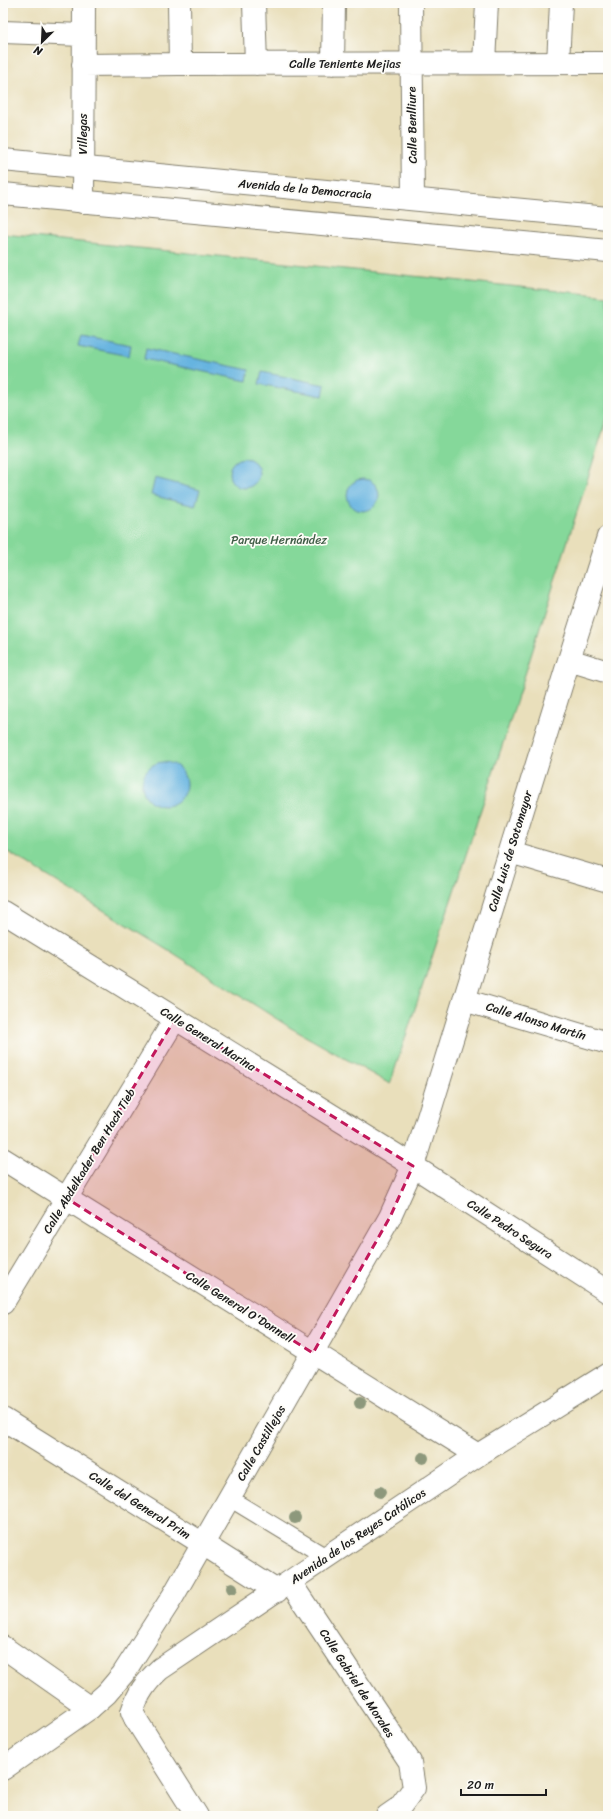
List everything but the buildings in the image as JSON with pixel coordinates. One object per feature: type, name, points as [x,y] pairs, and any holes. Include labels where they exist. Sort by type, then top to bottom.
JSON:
[{"type":"street","name":"Villegas","points":[[84,3],[82,65],[84,202]]},
{"type":"street","points":[[179,3],[180,64]]},
{"type":"street","points":[[254,3],[256,64]]},
{"type":"street","points":[[333,64],[334,3]]},
{"type":"street","name":"Calle Benlliure","points":[[411,3],[413,199]]},
{"type":"street","points":[[484,63],[487,3]]},
{"type":"street","points":[[558,63],[561,3]]},
{"type":"street","points":[[3,32],[83,35]]},
{"type":"street","name":"Calle Teniente Mejias","points":[[82,65],[608,63]]},
{"type":"street","name":"Avenida de la Democracia","points":[[3,160],[608,218]]},
{"type":"street","points":[[3,194],[608,251]]},
{"type":"street","name":"Calle Luis de Sotomayor","points":[[413,1166],[608,538]]},
{"type":"street","points":[[569,660],[608,672]]},
{"type":"street","points":[[510,852],[608,881]]},
{"type":"street","name":"Calle General Marina","points":[[3,912],[413,1166]]},
{"type":"street","name":"Calle Alonso Martín","points":[[464,1000],[608,1043]]},
{"type":"street","name":"Calle Abdelkader Ben Hach Tieb","points":[[3,1303],[175,1019]]},
{"type":"street","name":"Calle General O'Donnell","points":[[3,1159],[478,1455]]},
{"type":"street","name":"Calle Pedro Segura","points":[[413,1166],[608,1292]]},
{"type":"street","name":"Calle Castillejos","points":[[90,1708],[108,1693],[137,1654],[203,1544],[390,1217],[413,1166]]},
{"type":"street","name":"Avenida de los Reyes Católicos","points":[[197,1816],[132,1712],[140,1690],[148,1680],[160,1669],[220,1628],[478,1455],[608,1374]]},
{"type":"street","name":"Calle del General Prim","points":[[3,1419],[203,1544],[284,1586]]},
{"type":"street","name":"Calle Gabriel de Morales","points":[[284,1586],[410,1762],[414,1788],[400,1807],[387,1816]]},
{"type":"street","points":[[3,1647],[90,1708],[3,1769]]},
{"type":"lane","points":[[229,1498],[326,1557]]},
{"type":"highlighted area","points":[[175,1019],[413,1166],[390,1217],[313,1353],[66,1198]]},
{"type":"green space","name":"Parque Hernández","points":[[3,234],[608,296],[608,415],[505,737],[390,1084],[291,1028],[167,949],[3,849]]},
{"type":"water","points":[[81,335],[131,345],[129,356],[78,346]]},
{"type":"water","points":[[146,348],[249,370],[247,381],[144,359]]},
{"type":"water","points":[[262,372],[325,385],[323,396],[259,384]]},
{"type":"water","points":[[244,458],[255,462],[259,473],[255,484],[244,488],[233,484],[229,473],[233,462]]},
{"type":"water","points":[[155,478],[200,490],[195,506],[151,495]]},
{"type":"water","points":[[360,479],[366,479],[376,486],[379,495],[378,501],[372,508],[366,511],[360,511],[350,504],[347,498],[347,492],[354,482]]},
{"type":"water","points":[[160,762],[168,762],[180,768],[186,780],[186,788],[180,800],[168,806],[160,806],[148,800],[142,788],[142,780],[148,768]]}]
